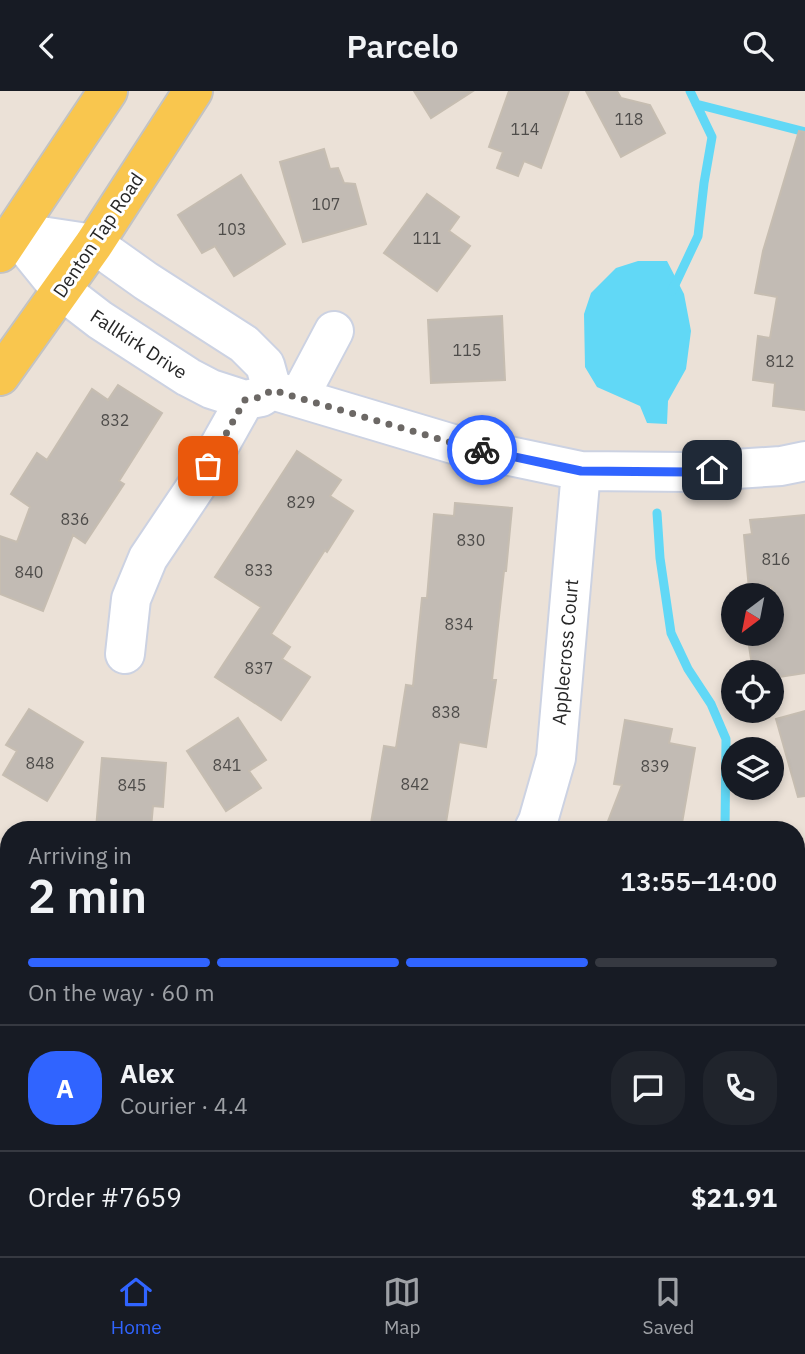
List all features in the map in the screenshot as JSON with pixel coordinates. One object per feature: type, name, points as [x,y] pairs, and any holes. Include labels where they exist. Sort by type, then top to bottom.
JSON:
[{"type":"main road","points":[[7,242],[108,91]]},
{"type":"main road","name":"Denton Tap Road","points":[[0,376],[94,244],[193,91]]},
{"type":"street","points":[[7,242],[94,244],[244,344],[265,365],[272,396]]},
{"type":"street","name":"Fallkirk Drive","points":[[7,242],[100,320],[211,389],[272,396],[453,443],[581,471],[689,472],[781,466],[805,461]]},
{"type":"street","points":[[125,654],[131,599],[148,558],[199,482],[272,396],[334,331]]},
{"type":"street","name":"Applecross Court","points":[[538,821],[556,758],[581,471]]},
{"type":"water","points":[[638,261],[667,261],[684,294],[691,331],[686,369],[668,401],[667,424],[647,423],[640,406],[597,387],[585,367],[584,314],[591,293],[616,268]]},
{"type":"building","points":[[414,91],[473,91],[431,118]]},
{"type":"building","points":[[509,91],[569,91],[541,168],[524,161],[518,176],[497,168],[503,152],[489,147]]},
{"type":"building","points":[[586,91],[617,91],[621,98],[650,105],[665,133],[621,157]]},
{"type":"building","points":[[799,131],[805,132],[805,410],[773,406],[775,383],[753,380],[758,336],[770,338],[777,297],[755,293],[763,251]]},
{"type":"building","points":[[324,149],[330,169],[338,168],[344,183],[355,184],[366,224],[303,242],[280,162]]},
{"type":"building","points":[[241,175],[285,244],[234,276],[215,246],[202,253],[178,215]]},
{"type":"building","points":[[427,194],[459,217],[449,231],[470,246],[437,291],[384,253]]},
{"type":"building","points":[[502,316],[505,380],[431,383],[428,320]]},
{"type":"building","points":[[118,385],[162,413],[119,481],[124,484],[85,543],[73,535],[43,611],[0,594],[0,536],[17,542],[30,507],[11,494],[37,453],[47,460],[92,389],[108,400]]},
{"type":"building","points":[[297,451],[341,480],[330,496],[353,511],[271,634],[290,647],[282,659],[310,677],[281,720],[215,677],[261,607],[215,577]]},
{"type":"building","points":[[455,503],[512,508],[492,680],[496,680],[486,747],[459,742],[446,821],[371,821],[384,746],[396,748],[406,685],[413,686],[422,598],[427,598],[434,514],[454,516]]},
{"type":"building","points":[[805,515],[805,673],[784,676],[784,660],[751,660],[749,646],[784,646],[784,583],[748,583],[744,535],[752,534],[750,520]]},
{"type":"building","points":[[29,709],[83,742],[47,801],[3,775],[17,751],[6,745]]},
{"type":"building","points":[[805,711],[805,796],[798,797],[784,747],[784,737],[781,737],[777,723],[784,723],[784,717]]},
{"type":"building","points":[[238,718],[266,760],[249,771],[261,788],[226,811],[187,751]]},
{"type":"building","points":[[625,720],[672,729],[669,743],[695,748],[682,821],[608,821],[622,785],[614,784]]},
{"type":"building","points":[[102,758],[166,763],[163,807],[153,806],[152,821],[97,821]]},
{"type":"waterway","points":[[672,291],[698,236],[712,137],[690,91]]},
{"type":"waterway","points":[[696,104],[805,132]]},
{"type":"waterway","points":[[657,513],[660,558],[671,633],[688,669],[711,704],[726,739],[725,821]]},
{"type":"way so far","points":[[208,466],[245,400],[261,397],[272,390],[482,450]]},
{"type":"route","points":[[482,450],[581,471],[712,470]]}]
